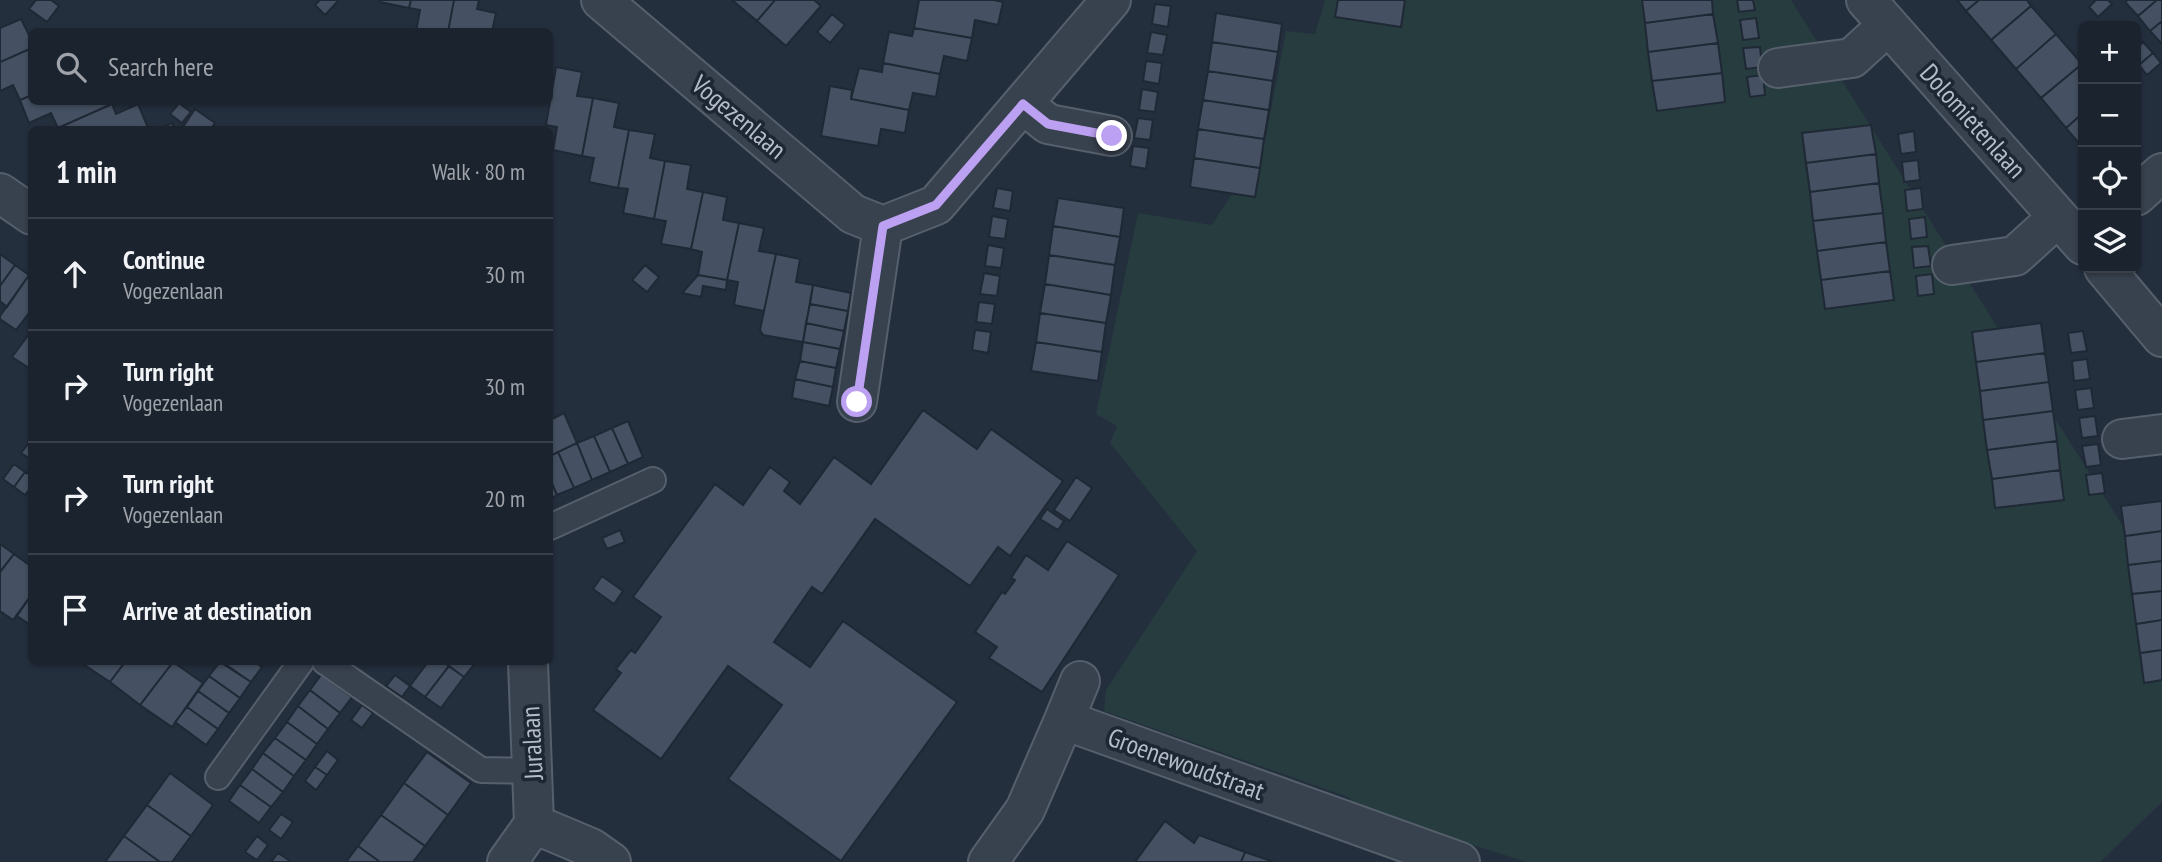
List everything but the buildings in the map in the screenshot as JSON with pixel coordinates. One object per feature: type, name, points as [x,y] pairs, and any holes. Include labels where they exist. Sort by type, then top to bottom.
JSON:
[{"type":"street","name":"Vogezenlaan","points":[[601,0],[852,214],[883,226]]},
{"type":"street","points":[[857,402],[883,226],[936,205],[1111,0]]},
{"type":"street","name":"Dolomietenlaan","points":[[1778,68],[1852,58],[1876,13],[2078,239]]},
{"type":"street","points":[[1023,104],[1048,124],[1112,136]]},
{"type":"street","points":[[2141,192],[2162,173]]},
{"type":"street","points":[[0,193],[28,212]]},
{"type":"street","points":[[1952,265],[2078,244]]},
{"type":"street","name":"Dolomietenlaan","points":[[2108,273],[2162,337]]},
{"type":"street","points":[[2122,439],[2162,434]]},
{"type":"street","name":"Juralaan","points":[[528,665],[534,824]]},
{"type":"street","points":[[988,862],[1025,810],[1080,681]]},
{"type":"street","name":"Groenewoudstraat","points":[[1064,720],[1460,862]]},
{"type":"street","points":[[507,862],[534,824],[591,848],[611,862]]},
{"type":"lane","points":[[553,526],[653,480]]},
{"type":"lane","points":[[218,777],[298,665]]},
{"type":"lane","points":[[329,665],[481,770],[534,771]]},
{"type":"green space","points":[[1325,0],[1791,0],[2162,588],[2162,802],[2100,862],[1527,862],[1349,806],[1351,798],[1104,711],[1106,690],[1197,551],[1110,443],[1117,426],[1096,414],[1138,213],[1212,225],[1265,142],[1286,31],[1315,34]]},
{"type":"route","points":[[857,402],[883,226],[936,205],[1023,104],[1048,124],[1112,136]]}]
